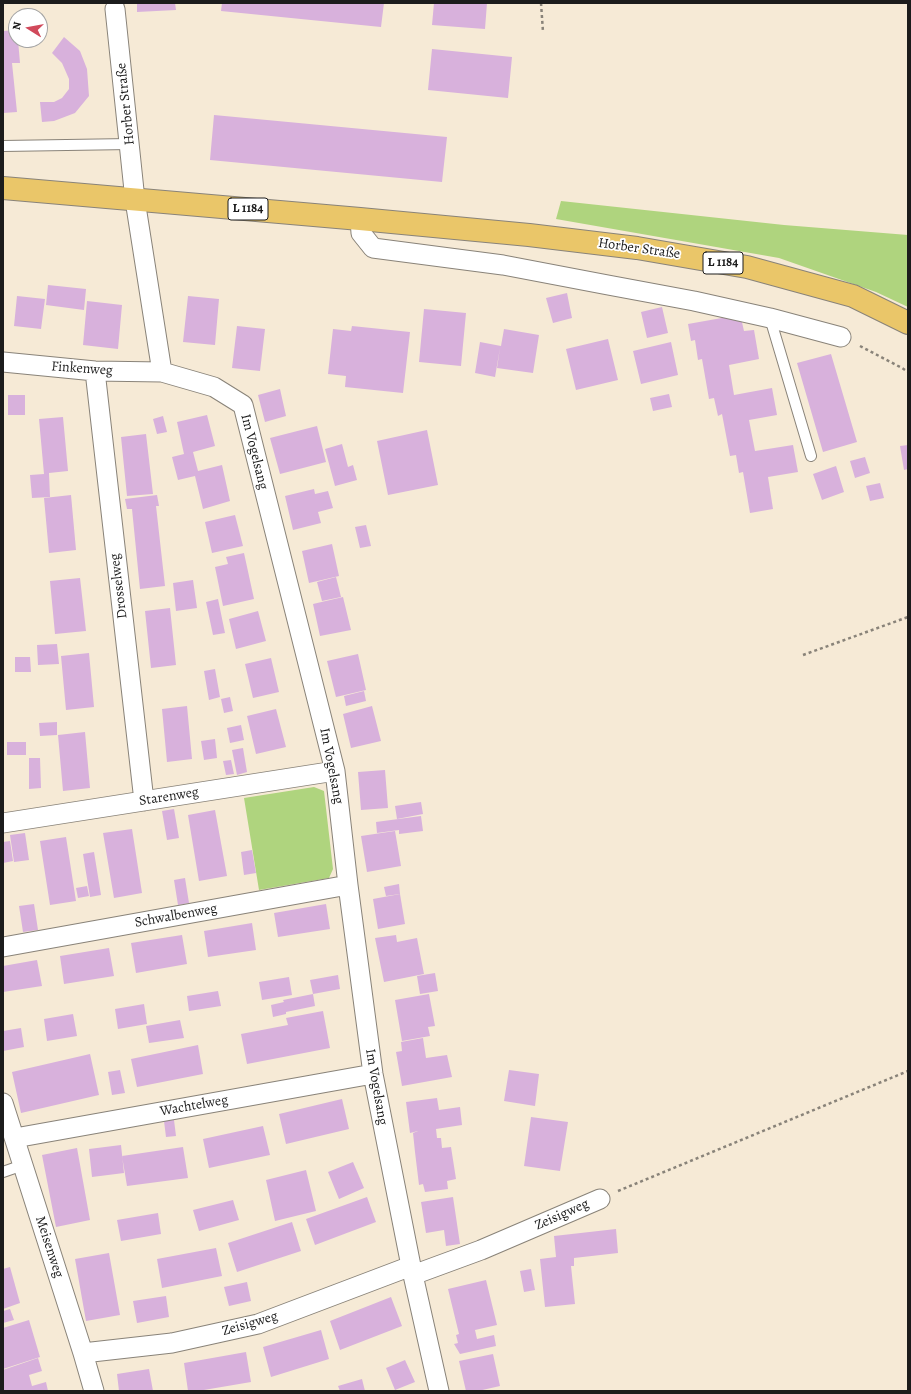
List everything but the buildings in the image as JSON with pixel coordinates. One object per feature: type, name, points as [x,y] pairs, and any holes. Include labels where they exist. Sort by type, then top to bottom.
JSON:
[{"type":"main road","name":"Horber Straße","points":[[3,188],[529,234],[637,248],[746,267],[853,296],[908,323]]},
{"type":"street","name":"Horber Straße","points":[[115,9],[135,200]]},
{"type":"street","points":[[135,200],[162,372]]},
{"type":"street","points":[[360,219],[362,233],[373,248],[511,267],[694,301],[770,318],[841,337]]},
{"type":"street","name":"Finkenweg","points":[[3,362],[95,371],[162,372]]},
{"type":"street","name":"Drosselweg","points":[[95,371],[144,801]]},
{"type":"street","name":"Im Vogelsang","points":[[162,372],[214,387],[243,405],[335,771],[348,885],[373,1074],[412,1271],[439,1391]]},
{"type":"street","name":"Starenweg","points":[[3,823],[335,771]]},
{"type":"street","name":"Schwalbenweg","points":[[3,947],[348,885]]},
{"type":"street","name":"Wachtelweg","points":[[15,1138],[373,1074]]},
{"type":"street","name":"Meisenweg","points":[[3,1103],[94,1391]]},
{"type":"street","name":"Zeisigweg","points":[[83,1353],[172,1343],[258,1324],[412,1271],[481,1250],[600,1199]]},
{"type":"lane","points":[[3,146],[130,144]]},
{"type":"lane","points":[[770,318],[811,456]]},
{"type":"lane","points":[[3,1172],[23,1165]]},
{"type":"path","points":[[541,3],[543,32]]},
{"type":"path","points":[[841,337],[908,372]]},
{"type":"path","points":[[803,655],[908,617]]},
{"type":"path","points":[[600,1199],[908,1071]]},
{"type":"green space","points":[[561,201],[784,225],[908,235],[908,307],[876,292],[779,258],[556,219]]},
{"type":"green space","points":[[314,787],[324,791],[333,869],[329,878],[259,890],[244,798]]}]
